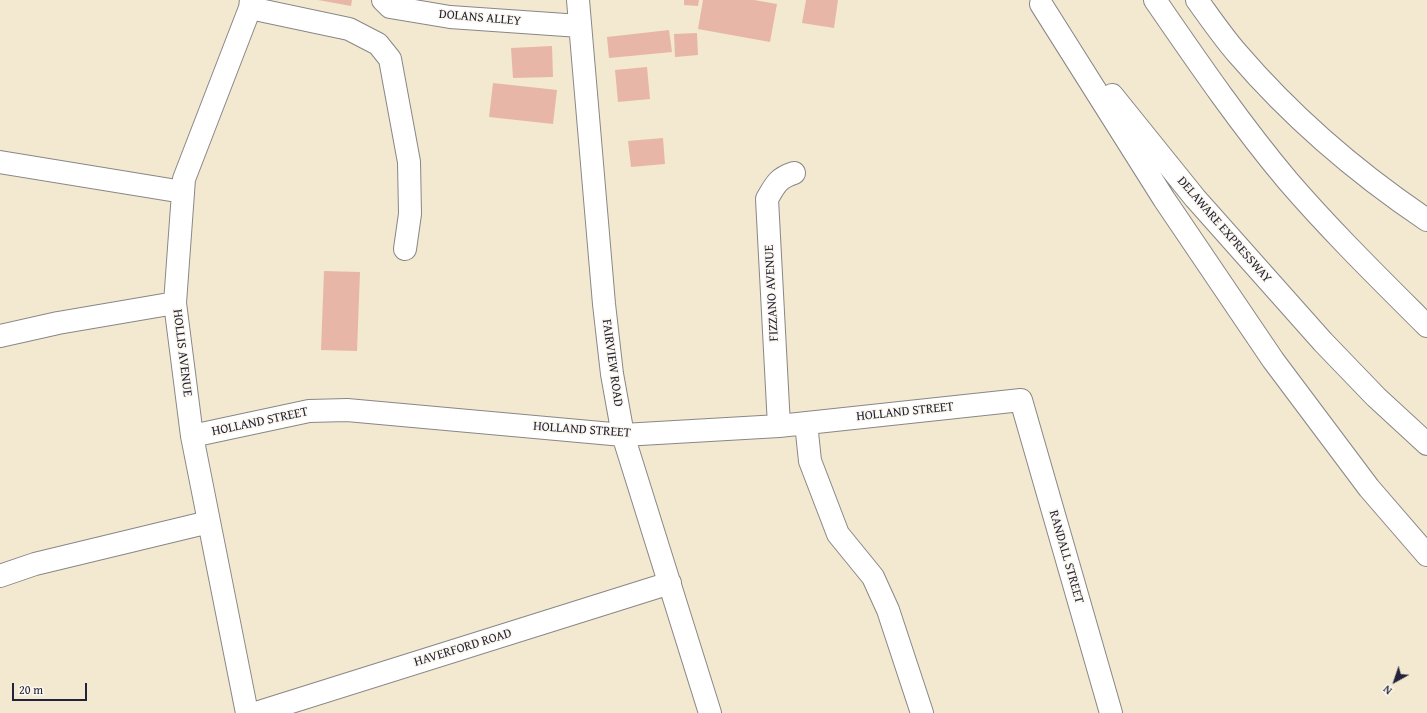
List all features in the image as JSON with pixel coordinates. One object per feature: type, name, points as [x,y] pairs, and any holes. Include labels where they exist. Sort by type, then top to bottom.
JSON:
[{"type":"main road","name":"DOLANS ALLEY","points":[[383,0],[390,7],[450,17],[580,26]]},
{"type":"main road","name":"FAIRVIEW ROAD","points":[[578,0],[605,312],[612,374],[623,435],[710,713]]},
{"type":"main road","points":[[1155,0],[1250,133],[1288,181],[1333,230],[1427,326]]},
{"type":"main road","points":[[1197,0],[1237,53],[1293,112],[1359,170],[1427,220]]},
{"type":"main road","points":[[1039,2],[1164,199],[1273,360],[1369,488],[1427,555]]},
{"type":"main road","name":"DELAWARE EXPRESSWAY","points":[[1039,2],[1195,198],[1323,342],[1376,397],[1427,444]]},
{"type":"main road","points":[[251,4],[349,28],[378,44],[390,59],[409,162],[410,214],[406,249]]},
{"type":"main road","name":"HOLLIS AVENUE","points":[[247,713],[192,436],[175,303],[184,179],[251,4]]},
{"type":"main road","points":[[0,162],[183,192]]},
{"type":"main road","name":"FIZZANO AVENUE","points":[[779,426],[767,199],[775,184],[785,176],[794,173]]},
{"type":"main road","points":[[0,336],[58,323],[175,303]]},
{"type":"main road","name":"HOLLAND STREET","points":[[192,436],[309,411],[347,410],[623,435],[779,426],[1021,400]]},
{"type":"main road","name":"RANDALL STREET","points":[[1021,400],[1111,713]]},
{"type":"main road","points":[[806,423],[810,461],[838,534],[873,577],[888,610],[922,713]]},
{"type":"main road","points":[[0,576],[35,564],[209,522]]},
{"type":"main road","name":"HAVERFORD ROAD","points":[[256,713],[670,583]]},
{"type":"building","points":[[318,0],[352,0],[351,6]]},
{"type":"building","points":[[684,0],[699,0],[698,6],[684,5]]},
{"type":"building","points":[[703,0],[754,0],[777,4],[770,42],[698,29]]},
{"type":"building","points":[[806,0],[838,0],[834,28],[802,23]]},
{"type":"building","points":[[669,30],[672,52],[609,58],[607,37]]},
{"type":"building","points":[[697,33],[698,55],[675,57],[674,34]]},
{"type":"building","points":[[552,46],[553,77],[513,78],[511,48]]},
{"type":"building","points":[[647,67],[650,99],[618,102],[615,70]]},
{"type":"building","points":[[493,83],[557,90],[553,124],[489,117]]},
{"type":"building","points":[[663,138],[665,164],[631,167],[628,141]]},
{"type":"building","points":[[324,271],[360,272],[357,351],[321,350]]}]
